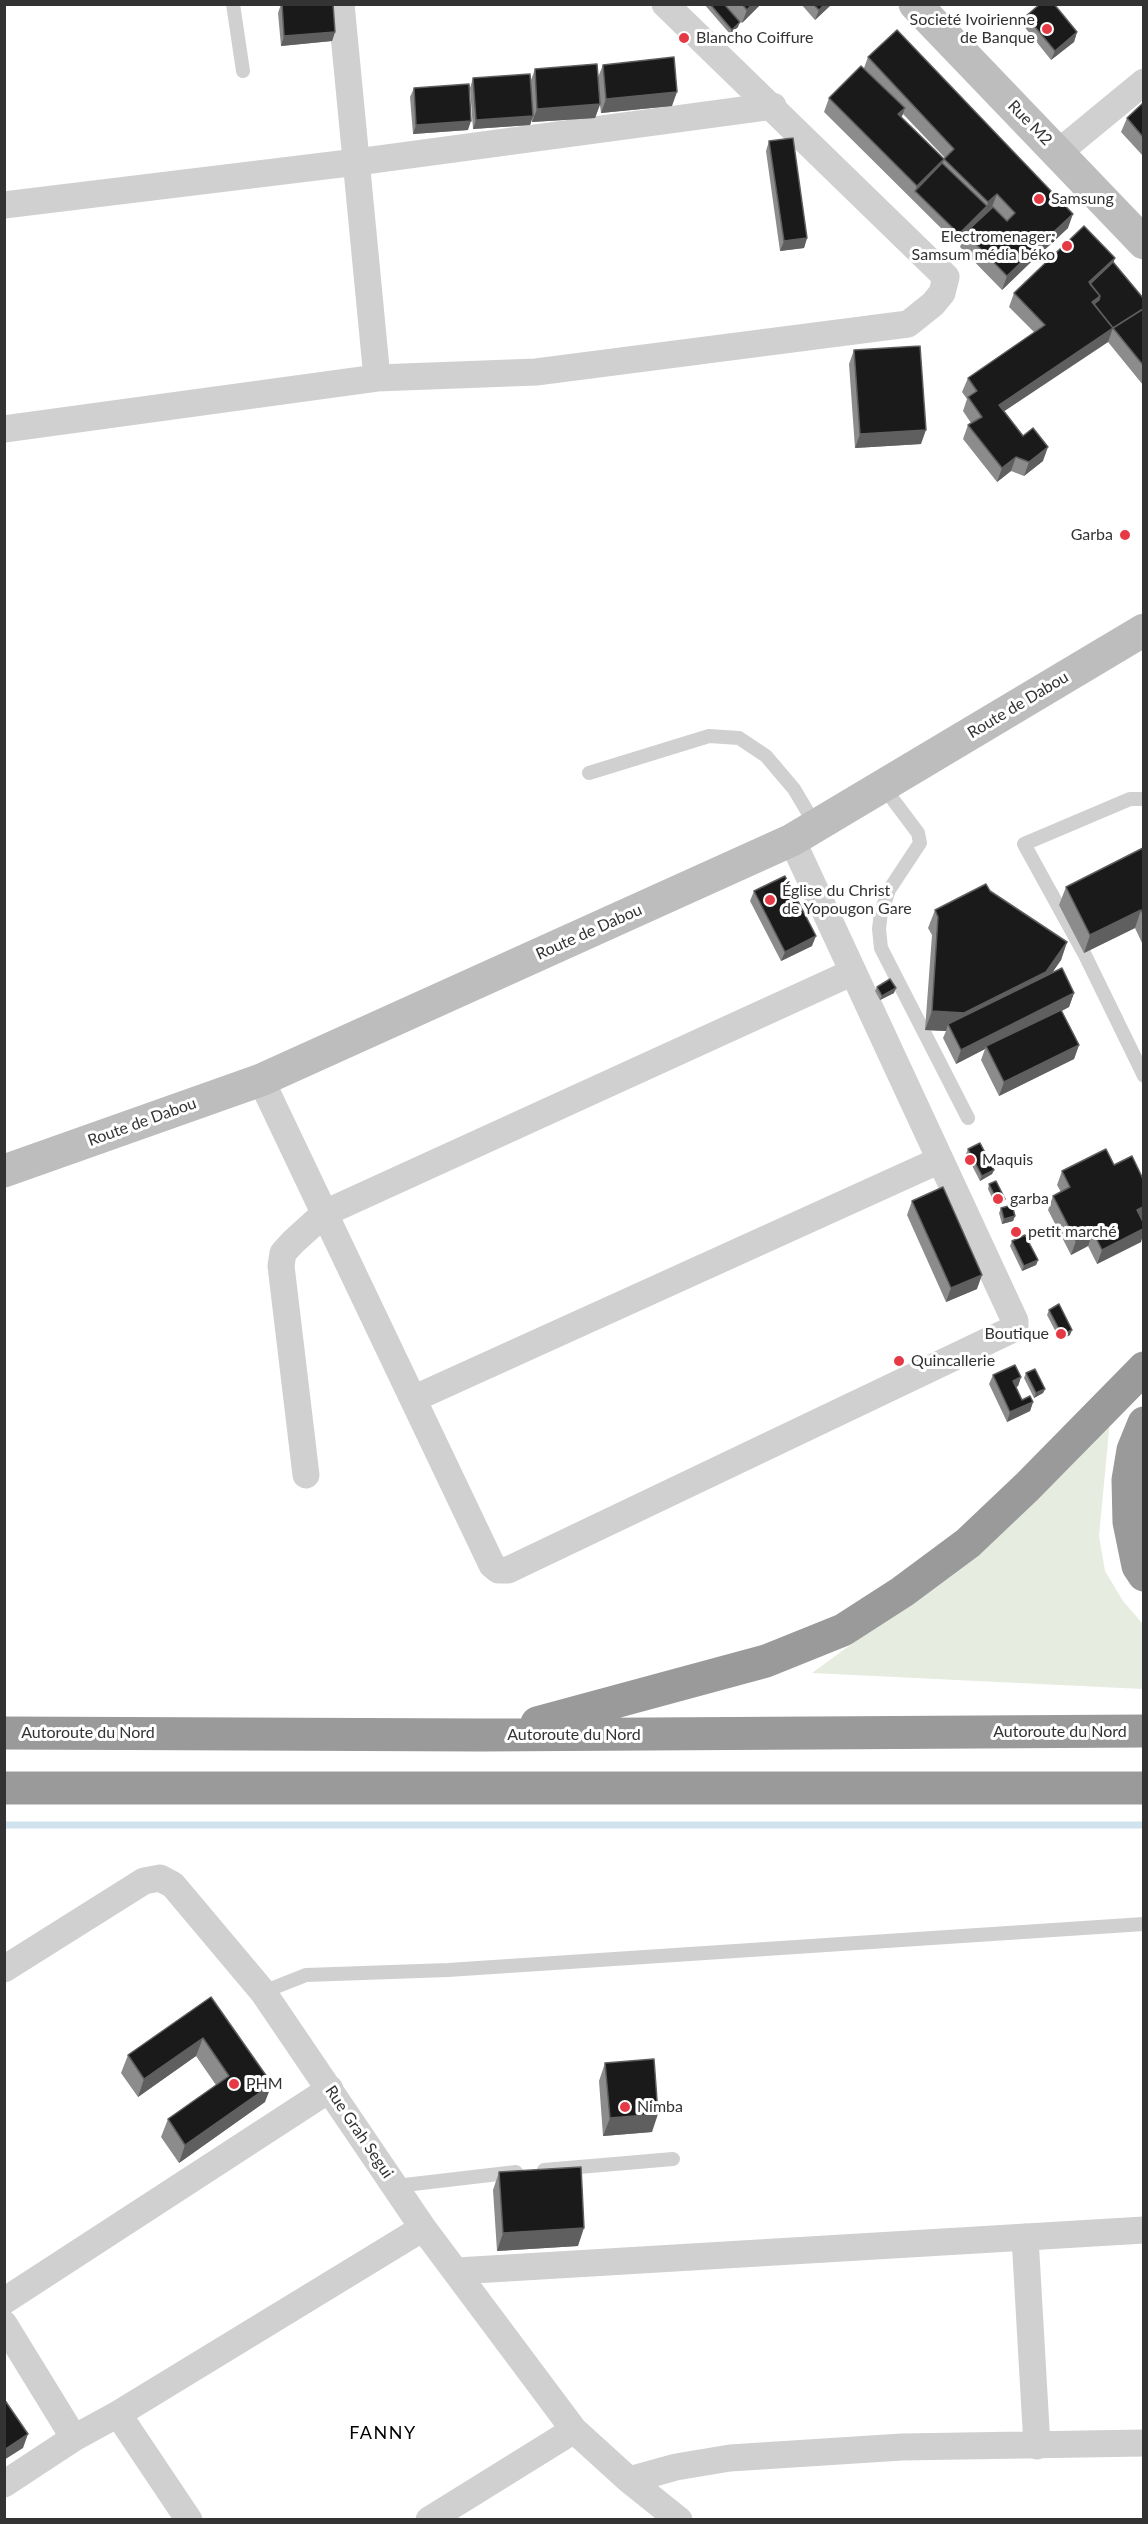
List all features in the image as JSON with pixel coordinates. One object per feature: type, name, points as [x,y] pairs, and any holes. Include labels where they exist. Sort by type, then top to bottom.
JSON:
[{"type":"highway","points":[[482,1736],[562,1717],[671,1685],[766,1661],[843,1630],[902,1592],[968,1543],[1027,1487],[1143,1368]]},
{"type":"highway","points":[[1143,1423],[1133,1450],[1128,1480],[1129,1521],[1138,1566],[1143,1575]]},
{"type":"highway","name":"Autoroute du Nord","points":[[4,1733],[482,1736],[1143,1731]]},
{"type":"highway","points":[[4,1788],[1143,1788]]},
{"type":"street","points":[[341,4],[377,378]]},
{"type":"street","points":[[4,429],[377,378],[536,372],[908,324],[933,304],[942,293],[946,277],[773,106],[665,4]]},
{"type":"street","name":"Rue M2","points":[[915,4],[1059,152],[1143,243]]},
{"type":"street","points":[[1059,152],[1143,82]]},
{"type":"street","points":[[4,205],[357,162],[773,106]]},
{"type":"street","name":"Route de Dabou","points":[[4,1171],[261,1080],[804,833],[1143,630]]},
{"type":"street","points":[[261,1080],[492,1564],[498,1570],[508,1570],[1011,1330],[1015,1321],[853,972],[804,833]]},
{"type":"street","points":[[306,1475],[281,1266],[283,1253],[325,1213],[853,972]]},
{"type":"street","points":[[413,1399],[940,1160]]},
{"type":"street","name":"Rue Grah Segui","points":[[4,1969],[144,1881],[160,1878],[173,1885],[263,1992],[423,2228],[574,2430],[629,2480],[679,2520]]},
{"type":"street","points":[[4,2301],[330,2089]]},
{"type":"street","points":[[4,2484],[74,2438],[118,2414],[423,2228]]},
{"type":"street","points":[[457,2271],[1143,2230]]},
{"type":"street","points":[[1025,2237],[1037,2445]]},
{"type":"street","points":[[4,2324],[74,2438]]},
{"type":"street","points":[[118,2414],[189,2520]]},
{"type":"street","points":[[429,2520],[574,2430]]},
{"type":"street","points":[[629,2480],[676,2467],[730,2458],[902,2447],[1143,2443]]},
{"type":"lane","points":[[233,4],[243,71]]},
{"type":"lane","points":[[590,773],[709,736],[739,738],[766,756],[794,789],[804,833]]},
{"type":"lane","points":[[882,785],[918,833],[920,843],[889,890],[881,912],[879,929],[881,948],[968,1118]]},
{"type":"lane","points":[[1143,799],[1130,799],[1024,844],[1084,953],[1143,1076]]},
{"type":"lane","points":[[263,1992],[306,1975],[448,1970],[1143,1924]]},
{"type":"lane","points":[[396,2186],[448,2179],[673,2159]]},
{"type":"shaded area","points":[[1110,1420],[1099,1536],[1105,1571],[1123,1601],[1143,1624],[1143,1689],[812,1673],[924,1591]]},
{"type":"building","points":[[282,4],[333,4],[335,32],[284,36]]},
{"type":"building","points":[[710,4],[724,4],[740,22],[732,30]]},
{"type":"building","points":[[742,4],[752,4],[747,10]]},
{"type":"building","points":[[813,4],[825,4],[819,10]]},
{"type":"building","points":[[1040,4],[1054,4],[1077,32],[1055,51],[1026,16]]},
{"type":"building","points":[[897,30],[1073,214],[1044,241],[1038,234],[1030,241],[1036,248],[1007,276],[965,233],[993,207],[1007,221],[1015,213],[997,194],[988,202],[944,159],[954,149],[868,57]]},
{"type":"building","points":[[674,57],[677,92],[606,99],[603,65]]},
{"type":"building","points":[[597,64],[600,104],[537,109],[535,69]]},
{"type":"building","points":[[861,66],[905,108],[898,114],[944,159],[917,186],[829,98]]},
{"type":"building","points":[[530,74],[533,116],[476,120],[473,78]]},
{"type":"building","points":[[469,84],[471,121],[416,125],[414,88]]},
{"type":"building","points":[[1143,103],[1143,137],[1127,118]]},
{"type":"building","points":[[793,138],[807,238],[784,241],[769,141]]},
{"type":"building","points":[[942,163],[987,206],[959,234],[915,191]]},
{"type":"building","points":[[1084,226],[1115,258],[1089,282],[1100,296],[1092,302],[1113,328],[999,405],[1023,436],[1033,428],[1048,447],[1029,462],[1016,457],[1002,468],[968,425],[982,417],[968,397],[977,391],[968,378],[1045,325],[1014,293]]},
{"type":"building","points":[[1113,262],[1143,298],[1143,309],[1113,328],[1094,304],[1100,296],[1090,284]]},
{"type":"building","points":[[1143,309],[1143,365],[1113,328]]},
{"type":"building","points":[[920,346],[926,430],[860,434],[854,350]]},
{"type":"building","points":[[1143,848],[1143,914],[1141,910],[1090,935],[1066,887]]},
{"type":"building","points":[[785,876],[816,936],[785,952],[754,891]]},
{"type":"building","points":[[986,884],[990,891],[1067,942],[1046,972],[964,1013],[932,1011],[938,917],[935,910]]},
{"type":"building","points":[[1062,968],[1074,993],[961,1050],[948,1024]]},
{"type":"building","points":[[890,979],[896,988],[882,996],[877,987]]},
{"type":"building","points":[[1061,1010],[1079,1045],[1004,1082],[986,1046]]},
{"type":"building","points":[[980,1143],[994,1170],[982,1176],[968,1149]]},
{"type":"building","points":[[1106,1149],[1114,1165],[1132,1156],[1143,1179],[1143,1207],[1137,1210],[1143,1222],[1143,1229],[1102,1250],[1093,1232],[1076,1241],[1053,1196],[1070,1187],[1062,1171]]},
{"type":"building","points":[[996,1181],[1005,1199],[998,1202],[989,1184]]},
{"type":"building","points":[[943,1187],[982,1275],[951,1288],[912,1201]]},
{"type":"building","points":[[1012,1205],[1015,1216],[1004,1219],[1001,1208]]},
{"type":"building","points":[[1025,1235],[1038,1260],[1024,1266],[1012,1241]]},
{"type":"building","points":[[1059,1304],[1072,1330],[1062,1335],[1049,1310]]},
{"type":"building","points":[[1015,1365],[1021,1377],[1013,1381],[1022,1400],[1030,1396],[1033,1402],[1010,1412],[993,1375]]},
{"type":"building","points":[[1035,1369],[1045,1389],[1036,1393],[1026,1373]]},
{"type":"building","points":[[211,1997],[272,2084],[185,2145],[168,2119],[229,2076],[203,2038],[144,2079],[128,2055]]},
{"type":"building","points":[[654,2059],[658,2114],[610,2118],[605,2063]]},
{"type":"building","points":[[581,2167],[584,2228],[503,2233],[499,2172]]},
{"type":"building","points":[[4,2399],[28,2434],[4,2450]]},
{"type":"waterway","points":[[4,1825],[1144,1825]]},
{"type":"place","name":"Societé Ivoirienne de Banque","points":[[1047,29]]},
{"type":"place","name":"Blancho Coiffure","points":[[684,38]]},
{"type":"place","name":"Samsung","points":[[1039,199]]},
{"type":"place","name":"Electromenager: Samsum média béko","points":[[1067,246]]},
{"type":"place","name":"Garba","points":[[1125,535]]},
{"type":"place","name":"Église du Christ de Yopougon Gare","points":[[770,900]]},
{"type":"place","name":"Maquis","points":[[970,1160]]},
{"type":"place","name":"garba","points":[[998,1199]]},
{"type":"place","name":"petit marché","points":[[1016,1232]]},
{"type":"place","name":"Boutique","points":[[1061,1334]]},
{"type":"place","name":"Quincallerie","points":[[899,1361]]},
{"type":"place","name":"PHM","points":[[234,2084]]},
{"type":"place","name":"Nimba","points":[[625,2107]]},
{"type":"district","name":"FANNY","points":[[383,2433]]}]
